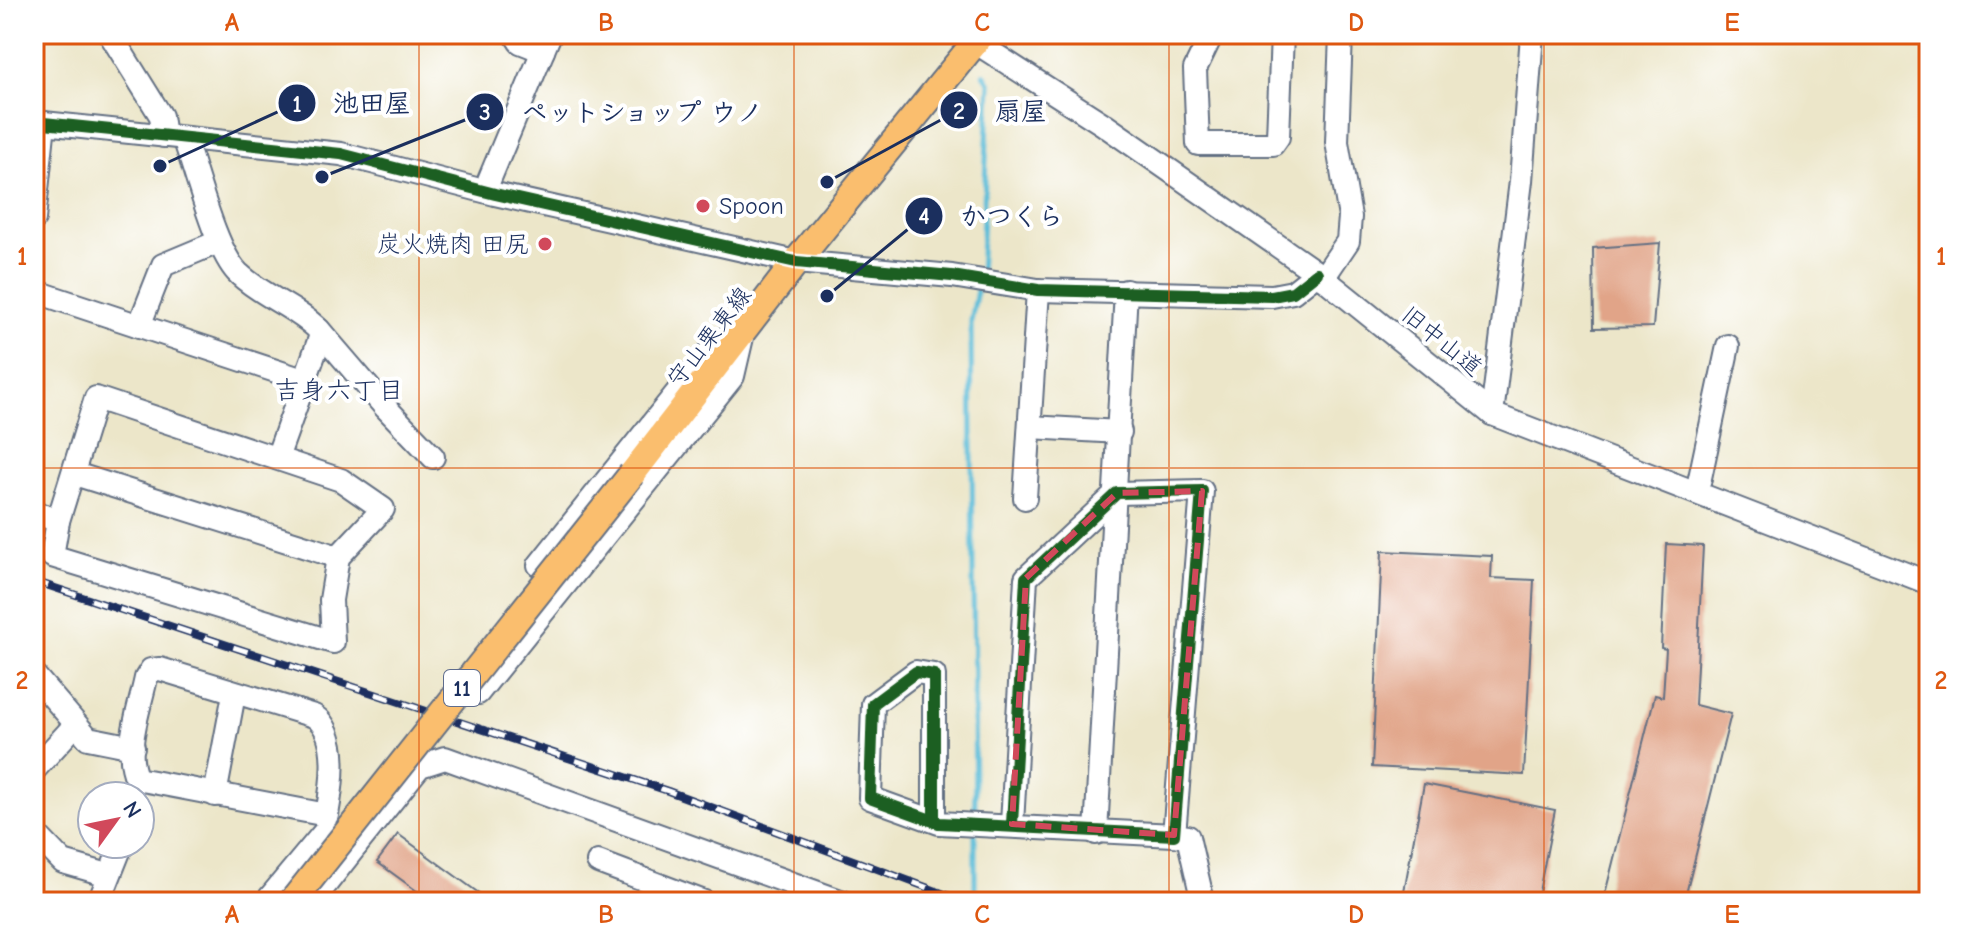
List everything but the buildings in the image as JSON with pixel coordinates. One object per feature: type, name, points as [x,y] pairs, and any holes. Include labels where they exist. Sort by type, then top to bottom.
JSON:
[{"type":"main road","name":"守山栗東線","points":[[292,902],[632,474],[971,37]]},
{"type":"street","points":[[110,34],[174,137],[218,242],[238,273],[307,317],[433,457]]},
{"type":"street","points":[[485,190],[547,43],[520,42],[515,34]]},
{"type":"street","points":[[1212,34],[1195,69],[1198,144],[1273,144],[1278,137],[1282,34]]},
{"type":"street","points":[[34,219],[39,123],[341,154],[796,262],[1038,290],[1272,296],[1293,292],[1320,275],[1348,241],[1350,217],[1337,142],[1341,34]]},
{"type":"street","points":[[1492,414],[1521,181],[1532,34]]},
{"type":"street","name":"旧中山道","points":[[971,37],[1103,124],[1320,275],[1492,414],[1929,583]]},
{"type":"street","points":[[139,326],[163,265],[218,242]]},
{"type":"street","points":[[1025,498],[1038,290]]},
{"type":"street","points":[[34,291],[303,380]]},
{"type":"street","points":[[1096,833],[1126,291]]},
{"type":"street","points":[[277,458],[320,338],[319,330]]},
{"type":"street","points":[[565,585],[539,565],[719,340],[742,332]]},
{"type":"street","points":[[478,693],[733,376],[742,332]]},
{"type":"street","points":[[1697,492],[1728,346]]},
{"type":"street","points":[[96,398],[277,458],[341,480],[383,509],[338,557],[331,600],[333,642],[52,556],[58,521],[96,398]]},
{"type":"street","points":[[1030,427],[1120,432]]},
{"type":"street","points":[[75,474],[338,557]]},
{"type":"street","points":[[1012,824],[1026,578],[1117,493],[1202,491],[1174,835]]},
{"type":"street","points":[[34,512],[58,521]]},
{"type":"street","points":[[266,902],[326,822],[330,738],[325,723],[314,716],[160,669],[151,670],[146,678],[131,761],[137,779],[326,822],[356,846]]},
{"type":"street","points":[[934,821],[934,675],[916,672],[873,704],[870,798],[934,821],[1188,837],[1203,902]]},
{"type":"street","points":[[34,675],[88,738],[133,747]]},
{"type":"street","points":[[215,795],[234,694]]},
{"type":"street","points":[[34,770],[75,725]]},
{"type":"street","points":[[312,902],[420,766],[445,758],[798,894],[843,902]]},
{"type":"street","points":[[34,832],[63,862],[108,875]]},
{"type":"street","points":[[99,902],[115,860]]},
{"type":"street","points":[[598,862],[704,902]]},
{"type":"highlighted area","points":[[1202,491],[1174,835],[1012,824],[1026,578],[1117,493]]},
{"type":"waterway","points":[[980,275],[990,84],[984,74]]},
{"type":"waterway","points":[[975,818],[971,321],[978,285]]},
{"type":"waterway","points":[[975,832],[975,891]]},
{"type":"railway","points":[[34,581],[668,791],[966,902]]},
{"type":"cycle path","points":[[34,122],[341,154],[495,194],[796,262],[952,276],[1038,290],[1272,296],[1293,292],[1317,273]]},
{"type":"cycle path","points":[[934,821],[934,675],[916,672],[873,704],[870,798],[939,823],[1174,835],[1202,491],[1117,493],[1026,578],[1012,824]]},
{"type":"place","name":"池田屋","points":[[160,166]]},
{"type":"place","name":"ペットショップ ウノ","points":[[322,177]]},
{"type":"place","name":"扇屋","points":[[827,182]]},
{"type":"place","name":"Spoon","points":[[703,206]]},
{"type":"place","name":"炭火焼肉 田尻","points":[[545,244]]},
{"type":"place","name":"かつくら","points":[[827,296]]},
{"type":"district","name":"吉身六丁目","points":[[339,390]]}]
